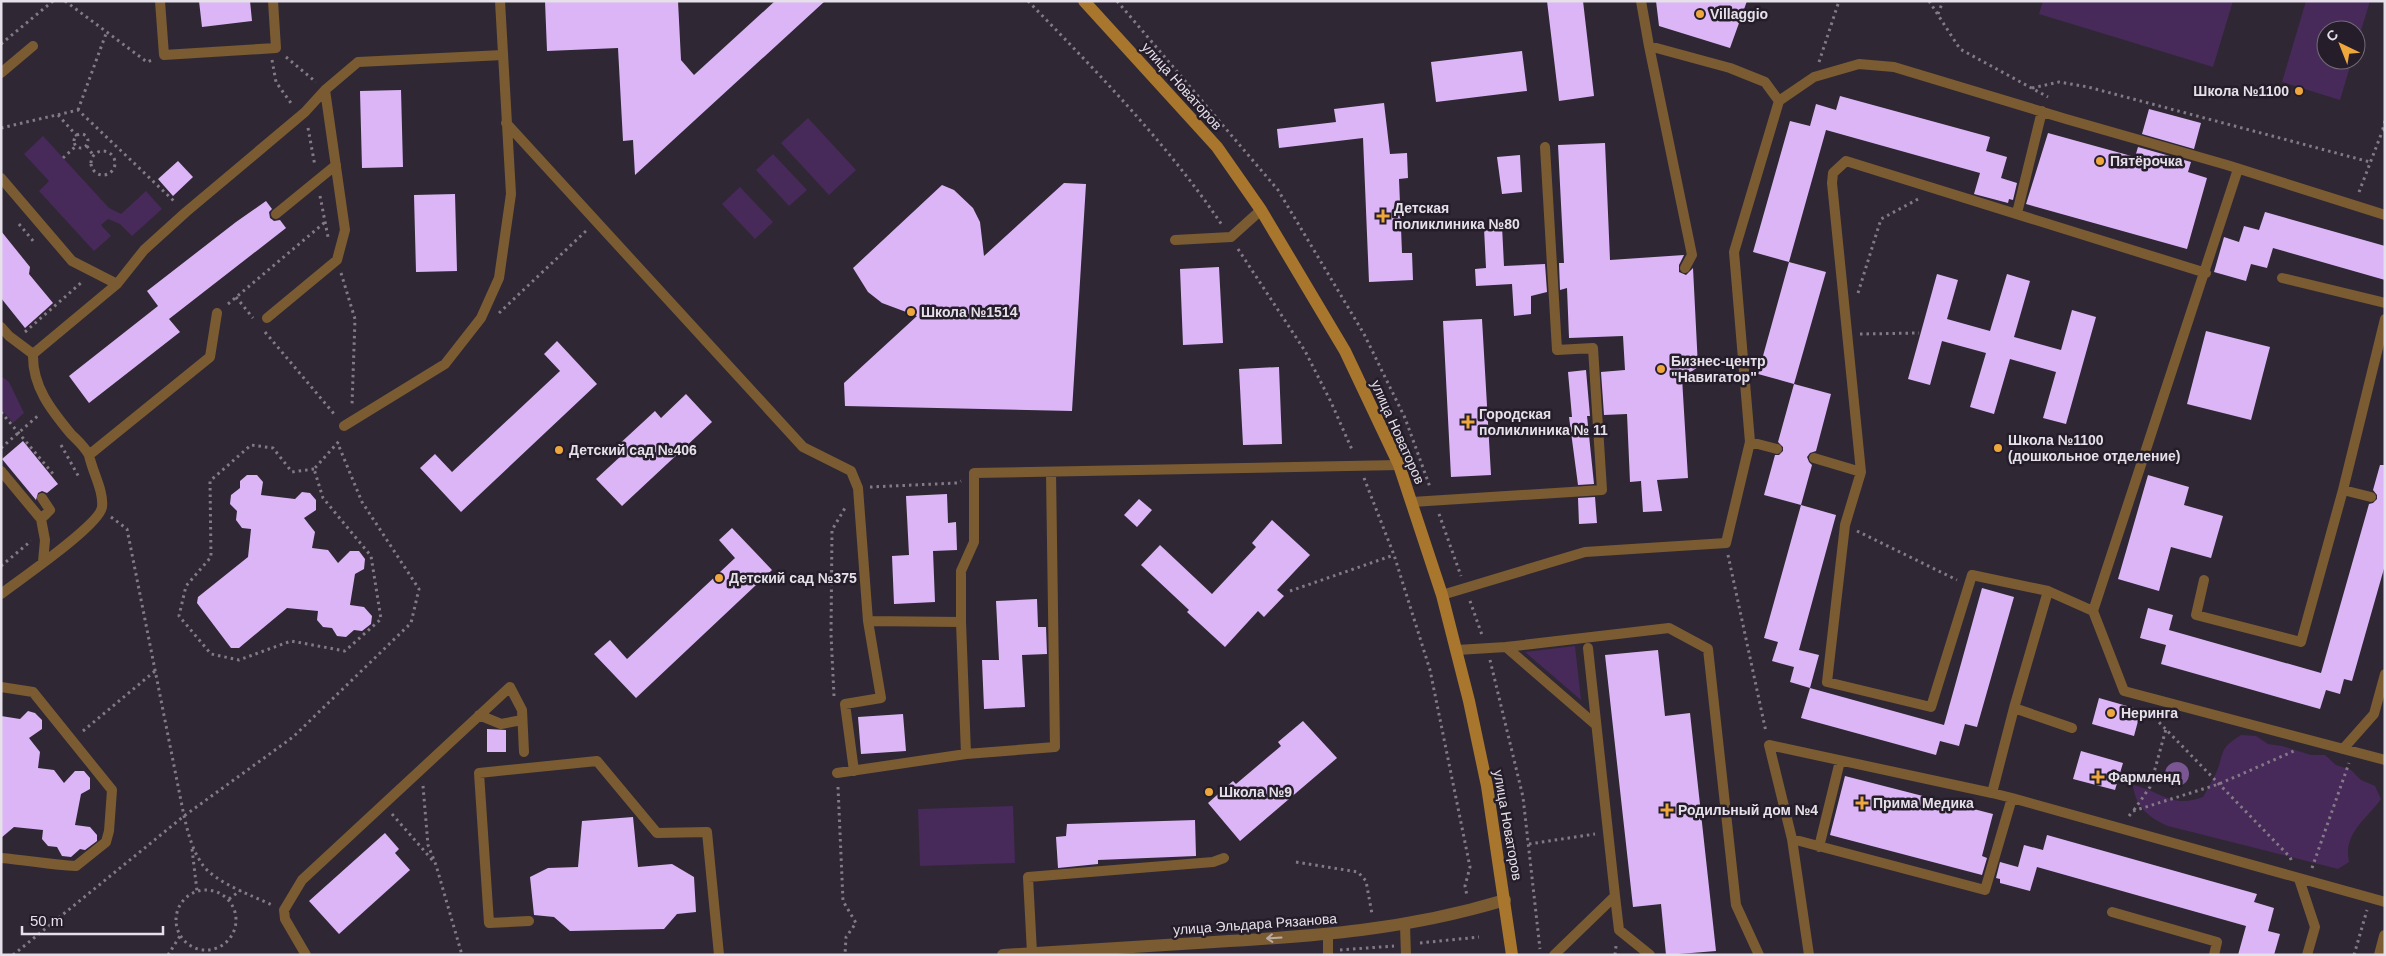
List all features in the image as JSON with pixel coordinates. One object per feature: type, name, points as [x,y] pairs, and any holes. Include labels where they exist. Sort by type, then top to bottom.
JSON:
[{"type":"street","name":"улица Новаторов","points":[[1084,1],[1217,147],[1261,210],[1345,351],[1399,465],[1442,595],[1457,650],[1487,786],[1512,955]]},
{"type":"street","name":"улица Эльдара Рязанова","points":[[1003,955],[1325,935],[1405,925],[1505,900]]},
{"type":"street","points":[[2380,955],[2385,936]]},
{"type":"lane","points":[[160,1],[164,55],[273,48],[273,1]]},
{"type":"lane","points":[[344,426],[445,364],[481,318],[499,278],[511,194],[500,1]]},
{"type":"lane","points":[[1641,1],[1648,46],[1692,255],[1685,268]]},
{"type":"lane","points":[[1,73],[33,46]]},
{"type":"lane","points":[[1648,46],[1730,68],[1765,82],[1779,101]]},
{"type":"lane","points":[[1,594],[91,525],[102,508],[101,491],[88,455],[83,445],[72,435],[45,399],[37,384],[32,365],[33,354],[117,284],[144,250],[186,212],[301,116],[325,90],[358,62],[502,55]]},
{"type":"lane","points":[[1442,595],[1585,552],[1726,543],[1750,442],[1734,252],[1779,101],[1814,77],[1859,64],[1894,67],[2238,169],[2385,215]]},
{"type":"lane","points":[[264,323],[337,260],[345,230],[325,90]]},
{"type":"lane","points":[[2017,213],[2042,111]]},
{"type":"lane","points":[[506,123],[804,447],[851,471],[858,488],[868,621],[881,698],[845,704],[854,771]]},
{"type":"lane","points":[[1412,502],[1602,490],[1593,348],[1557,350],[1545,146]]},
{"type":"lane","points":[[2094,611],[2048,592],[1972,575],[1931,707],[1827,682],[1845,525],[1861,472],[1846,334],[1833,172],[1846,160],[2206,273]]},
{"type":"lane","points":[[276,214],[336,165]]},
{"type":"lane","points":[[2238,169],[2206,273],[2094,611],[2124,691],[2385,760]]},
{"type":"lane","points":[[1,178],[72,261],[117,284]]},
{"type":"lane","points":[[1175,240],[1231,237],[1261,210]]},
{"type":"lane","points":[[2282,278],[2385,303]]},
{"type":"lane","points":[[88,455],[210,357],[217,312]]},
{"type":"lane","points":[[2204,580],[2196,615],[2300,642],[2343,490],[2385,319]]},
{"type":"lane","points":[[1,327],[9,336],[33,354]]},
{"type":"lane","points":[[1750,442],[1777,448]]},
{"type":"lane","points":[[1814,458],[1861,472]]},
{"type":"lane","points":[[966,754],[961,571],[974,542],[974,473],[1399,465]]},
{"type":"lane","points":[[1,471],[41,519],[45,540],[43,562]]},
{"type":"lane","points":[[837,773],[966,754],[1055,747],[1051,472]]},
{"type":"lane","points":[[2343,490],[2371,497]]},
{"type":"lane","points":[[41,519],[50,510],[42,498]]},
{"type":"lane","points":[[1992,793],[2014,708],[2048,592]]},
{"type":"lane","points":[[868,621],[961,622]]},
{"type":"lane","points":[[1457,650],[1506,647],[1669,628],[1708,649],[1736,906],[1759,955]]},
{"type":"lane","points":[[1506,647],[1596,725]]},
{"type":"lane","points":[[1588,648],[1619,930],[1650,955]]},
{"type":"lane","points":[[2348,751],[2374,714],[2385,674]]},
{"type":"lane","points":[[306,955],[284,919],[284,910],[302,880],[510,687],[522,710],[524,752]]},
{"type":"lane","points":[[1,688],[33,692],[112,790],[109,831],[106,842],[76,866],[44,865],[33,860],[1,858]]},
{"type":"lane","points":[[2014,708],[2072,728]]},
{"type":"lane","points":[[479,715],[501,724],[522,720]]},
{"type":"lane","points":[[1809,955],[1792,839],[1769,745],[2012,798],[2385,902]]},
{"type":"lane","points":[[529,921],[489,923],[479,773],[597,761],[657,832],[708,832],[719,955]]},
{"type":"lane","points":[[1820,847],[1840,761]]},
{"type":"lane","points":[[1792,839],[1985,890],[2012,798]]},
{"type":"lane","points":[[1032,953],[1028,877],[1213,862],[1224,858]]},
{"type":"lane","points":[[2304,880],[2315,927],[2307,955]]},
{"type":"lane","points":[[1554,955],[1615,896]]},
{"type":"lane","points":[[2112,912],[2217,942],[2214,955]]},
{"type":"lane","points":[[1405,925],[1406,950]]},
{"type":"lane","points":[[1325,935],[1328,953]]},
{"type":"path","points":[[1,44],[53,1]]},
{"type":"path","points":[[66,1],[147,62],[164,55]]},
{"type":"path","points":[[1028,1],[1095,69],[1162,144],[1231,237],[1305,351],[1331,402],[1360,467],[1394,555],[1430,670],[1470,867],[1465,886],[1471,910]]},
{"type":"path","points":[[1814,77],[1838,1]]},
{"type":"path","points":[[1929,1],[1960,49],[2060,103],[2066,119]]},
{"type":"path","points":[[1938,14],[1943,1]]},
{"type":"path","points":[[78,110],[107,30]]},
{"type":"path","points":[[273,48],[325,90]]},
{"type":"path","points":[[273,48],[276,82],[307,126],[318,180],[324,223],[355,319],[352,405],[341,440],[314,469],[292,472],[273,448],[251,445],[210,481],[211,557],[186,586],[179,616],[211,654],[239,660],[291,641],[345,651],[381,619],[371,556],[323,498],[314,469]]},
{"type":"path","points":[[2032,88],[2059,82],[2088,87],[2370,162]]},
{"type":"path","points":[[1,128],[78,110]]},
{"type":"path","points":[[78,110],[186,212]]},
{"type":"path","points":[[58,115],[77,136]]},
{"type":"path","points":[[2354,205],[2385,121]]},
{"type":"path","points":[[76,146],[74,140],[77,136],[83,134],[87,137],[87,146],[93,155]]},
{"type":"path","points":[[76,146],[80,148],[87,146]]},
{"type":"path","points":[[63,158],[76,146]]},
{"type":"path","points":[[111,152],[117,146]]},
{"type":"path","points":[[101,150],[111,152],[116,161],[114,170],[106,176],[96,173],[90,165],[93,155],[101,150]]},
{"type":"path","points":[[1857,298],[1882,219],[1938,188]]},
{"type":"path","points":[[481,318],[489,323],[596,221]]},
{"type":"path","points":[[18,223],[36,243]]},
{"type":"path","points":[[217,312],[324,223]]},
{"type":"path","points":[[21,334],[83,281],[78,278]]},
{"type":"path","points":[[236,298],[255,320]]},
{"type":"path","points":[[264,323],[344,426]]},
{"type":"path","points":[[1846,334],[1919,333]]},
{"type":"path","points":[[1,412],[54,475]]},
{"type":"path","points":[[1,448],[39,415],[44,422]]},
{"type":"path","points":[[1405,418],[1486,647],[1523,797],[1541,955]]},
{"type":"path","points":[[59,442],[82,481]]},
{"type":"path","points":[[13,955],[184,816],[293,737],[411,623],[419,589],[362,502],[338,444]]},
{"type":"path","points":[[834,704],[831,634],[832,530],[858,488],[957,483],[974,473]]},
{"type":"path","points":[[108,514],[127,529],[184,816],[192,846],[197,891]]},
{"type":"path","points":[[1845,525],[1969,585]]},
{"type":"path","points":[[1,566],[33,540]]},
{"type":"path","points":[[1726,543],[1769,745]]},
{"type":"path","points":[[1290,592],[1394,555]]},
{"type":"path","points":[[72,739],[155,671]]},
{"type":"path","points":[[2147,710],[2290,857],[2304,880]]},
{"type":"path","points":[[2119,828],[2150,787],[2166,729]]},
{"type":"path","points":[[2133,811],[2219,784],[2315,742]]},
{"type":"path","points":[[2304,880],[2348,751]]},
{"type":"path","points":[[422,767],[428,845],[436,865],[462,955]]},
{"type":"path","points":[[837,773],[843,901],[856,923],[846,937],[846,955]]},
{"type":"path","points":[[383,804],[436,865]]},
{"type":"path","points":[[1529,844],[1608,832]]},
{"type":"path","points":[[192,846],[203,866],[217,877],[284,910]]},
{"type":"path","points":[[1296,862],[1358,872],[1366,881],[1374,947]]},
{"type":"path","points":[[214,890],[228,899],[234,908],[236,926],[226,943],[218,948],[210,950],[193,947],[180,936],[176,927],[178,909],[182,901],[197,891],[214,890]]},
{"type":"path","points":[[228,899],[241,890]]},
{"type":"path","points":[[2354,955],[2370,897]]},
{"type":"path","points":[[168,955],[180,936]]},
{"type":"path","points":[[1328,953],[1374,947],[1406,950],[1479,937]]},
{"type":"path","points":[[218,948],[220,955]]},
{"type":"shaded area","points":[[2043,1],[2233,1],[2213,67],[2039,14]]},
{"type":"shaded area","points":[[2306,1],[2370,1],[2364,20],[2316,20],[2316,70],[2349,70],[2340,100],[2282,82]]},
{"type":"shaded area","points":[[808,118],[856,170],[829,195],[781,143]]},
{"type":"shaded area","points":[[43,136],[109,208],[121,214],[146,191],[162,209],[132,236],[120,224],[108,219],[101,225],[111,236],[94,251],[39,191],[49,181],[24,154]]},
{"type":"shaded area","points":[[773,154],[807,190],[789,206],[756,170]]},
{"type":"shaded area","points":[[740,187],[773,222],[755,239],[722,204]]},
{"type":"shaded area","points":[[1,376],[9,382],[24,413],[13,423],[1,409]]},
{"type":"shaded area","points":[[1575,646],[1581,700],[1525,652]]},
{"type":"shaded area","points":[[2241,735],[2256,736],[2268,744],[2282,746],[2311,755],[2325,755],[2336,765],[2351,770],[2361,780],[2375,786],[2381,799],[2353,835],[2349,843],[2349,862],[2338,869],[2168,826],[2149,815],[2140,805],[2133,785],[2175,800],[2183,801],[2203,797],[2217,771],[2224,750]]},
{"type":"shaded area","points":[[2177,762],[2186,765],[2189,774],[2186,783],[2177,786],[2168,783],[2165,774],[2168,765]]},
{"type":"shaded area","points":[[1013,806],[1015,863],[920,866],[918,809]]},
{"type":"building","points":[[199,1],[250,1],[252,21],[202,27]]},
{"type":"building","points":[[545,1],[678,1],[681,60],[694,75],[775,1],[825,1],[635,175],[633,140],[623,141],[618,48],[547,51]]},
{"type":"building","points":[[1547,1],[1583,1],[1594,96],[1559,101]]},
{"type":"building","name":"Villaggio","points":[[1656,1],[1747,1],[1730,48],[1659,26]]},
{"type":"building","points":[[1522,51],[1527,91],[1436,102],[1431,62]]},
{"type":"building","points":[[401,90],[403,167],[362,168],[360,91]]},
{"type":"building","points":[[1840,96],[1990,137],[1986,151],[2007,157],[2001,178],[2017,183],[2013,200],[2009,199],[2008,203],[1974,194],[1980,173],[1826,130],[1789,262],[1753,252],[1790,121],[1810,126],[1816,104],[1836,110]]},
{"type":"building","points":[[1384,103],[1390,154],[1407,153],[1408,178],[1399,179],[1402,253],[1412,253],[1413,280],[1369,282],[1363,138],[1279,148],[1277,129],[1336,122],[1334,109]]},
{"type":"building","points":[[2149,109],[2201,123],[2194,149],[2142,134]]},
{"type":"building","points":[[2048,133],[2135,157],[2138,147],[2191,162],[2188,172],[2207,178],[2187,249],[2026,204]]},
{"type":"building","points":[[1605,143],[1610,260],[1684,255],[1679,265],[1679,272],[1686,275],[1693,268],[1698,367],[1682,378],[1688,478],[1657,480],[1662,511],[1643,512],[1641,481],[1630,482],[1627,414],[1604,415],[1601,372],[1625,370],[1623,336],[1569,338],[1567,288],[1560,290],[1559,263],[1564,263],[1558,145]]},
{"type":"building","points":[[1520,155],[1522,192],[1502,194],[1497,157]]},
{"type":"building","points":[[178,161],[193,177],[173,196],[158,179]]},
{"type":"building","points":[[1064,183],[1086,184],[1072,411],[845,406],[844,383],[917,316],[882,303],[868,292],[853,268],[942,185],[954,190],[973,208],[980,222],[984,256]]},
{"type":"building","points":[[455,194],[457,271],[416,272],[414,195]]},
{"type":"building","points":[[266,201],[272,209],[269,212],[270,218],[274,221],[280,220],[286,228],[169,319],[180,332],[89,403],[69,376],[158,306],[147,291]]},
{"type":"building","points":[[2265,212],[2385,246],[2385,280],[2273,248],[2267,268],[2251,264],[2246,281],[2214,272],[2224,237],[2239,242],[2244,226],[2259,230]]},
{"type":"building","points":[[1502,226],[1504,266],[1545,264],[1547,292],[1531,296],[1531,314],[1514,316],[1512,284],[1476,286],[1475,269],[1486,268],[1484,228]]},
{"type":"building","points":[[1,231],[30,267],[29,274],[53,303],[25,328],[1,298]]},
{"type":"building","points":[[1789,262],[1826,272],[1794,384],[1758,374]]},
{"type":"building","points":[[1219,267],[1223,343],[1183,345],[1180,269]]},
{"type":"building","points":[[1937,274],[1958,280],[1947,319],[1990,331],[2007,274],[2030,281],[2014,337],[2061,350],[2072,310],[2096,317],[2066,424],[2043,418],[2056,372],[2010,359],[1994,414],[1970,407],[1986,353],[1942,341],[1930,385],[1908,379]]},
{"type":"building","name":"Городская поликлиника № 11","points":[[1482,319],[1491,475],[1451,477],[1443,321]]},
{"type":"building","points":[[2206,331],[2270,347],[2251,420],[2187,404]]},
{"type":"building","points":[[557,341],[597,384],[461,512],[420,468],[435,454],[452,472],[560,371],[544,354]]},
{"type":"building","points":[[1279,367],[1282,444],[1243,445],[1239,369]]},
{"type":"building","points":[[1586,370],[1590,416],[1587,416],[1594,484],[1578,485],[1569,417],[1572,417],[1568,372]]},
{"type":"building","points":[[1794,384],[1831,394],[1816,451],[1810,453],[1807,457],[1812,465],[1801,505],[1764,495],[1775,455],[1779,455],[1783,451],[1783,447],[1778,442]]},
{"type":"building","points":[[686,394],[712,422],[622,506],[596,479],[622,455],[615,448],[655,411],[661,418]]},
{"type":"building","points":[[23,441],[58,484],[47,493],[42,491],[38,493],[36,500],[2,459]]},
{"type":"building","points":[[2380,465],[2385,465],[2385,565],[2352,681],[2344,679],[2340,694],[2326,690],[2320,709],[2161,664],[2166,645],[2140,638],[2148,608],[2173,615],[2169,630],[2321,673],[2369,504],[2377,499],[2377,495],[2373,490]]},
{"type":"building","points":[[247,475],[257,475],[263,482],[261,495],[295,499],[302,492],[310,493],[316,500],[316,510],[304,518],[315,532],[312,548],[328,550],[338,563],[350,551],[359,551],[365,559],[364,569],[355,574],[350,605],[364,607],[372,616],[371,624],[362,631],[354,630],[346,637],[337,636],[332,628],[323,627],[317,620],[318,611],[287,608],[239,648],[231,648],[197,603],[198,597],[248,557],[251,529],[242,528],[236,520],[237,511],[230,504],[231,495],[240,488],[240,481]]},
{"type":"building","points":[[2148,475],[2189,487],[2184,505],[2223,516],[2211,558],[2171,547],[2159,591],[2118,579]]},
{"type":"building","points":[[947,494],[948,523],[956,522],[957,550],[933,551],[935,602],[894,604],[892,556],[909,555],[906,496]]},
{"type":"building","points":[[1595,497],[1597,523],[1579,524],[1578,498]]},
{"type":"building","points":[[1139,499],[1152,510],[1137,527],[1124,515]]},
{"type":"building","points":[[1801,505],[1836,515],[1799,650],[1819,655],[1810,688],[1790,682],[1794,667],[1772,661],[1778,642],[1764,638]]},
{"type":"building","points":[[1272,520],[1310,555],[1277,590],[1284,596],[1264,617],[1258,611],[1225,647],[1141,565],[1160,545],[1212,594],[1256,547],[1252,543]]},
{"type":"building","points":[[732,528],[772,570],[636,698],[594,654],[610,640],[627,659],[735,558],[719,540]]},
{"type":"building","points":[[1982,588],[2014,597],[1977,727],[1965,724],[1959,746],[1940,741],[1936,755],[1801,718],[1810,688],[1944,725]]},
{"type":"building","points":[[1037,599],[1038,627],[1046,627],[1047,654],[1022,655],[1025,707],[984,709],[982,660],[999,660],[996,601]]},
{"type":"building","points":[[1658,650],[1665,716],[1690,713],[1716,951],[1666,955],[1661,904],[1633,907],[1605,655]]},
{"type":"building","points":[[2099,698],[2141,710],[2134,736],[2092,724]]},
{"type":"building","points":[[28,711],[35,713],[42,720],[42,729],[29,738],[40,752],[38,768],[54,770],[64,783],[75,771],[84,771],[90,778],[90,789],[81,794],[75,825],[90,827],[97,835],[97,841],[85,850],[80,849],[71,857],[62,856],[57,847],[48,846],[42,839],[43,830],[14,827],[1,838],[1,716],[20,719]]},
{"type":"building","points":[[903,714],[906,751],[861,754],[858,717]]},
{"type":"building","points":[[1303,721],[1337,758],[1240,841],[1208,803],[1233,781],[1236,784],[1281,746],[1278,742]]},
{"type":"building","points":[[487,729],[506,730],[506,752],[487,752]]},
{"type":"building","points":[[2081,751],[2123,763],[2115,790],[2073,779]]},
{"type":"building","points":[[1845,776],[1993,814],[1982,856],[1987,858],[1982,875],[1830,835]]},
{"type":"building","points":[[633,817],[638,867],[672,864],[694,877],[696,912],[677,914],[664,929],[570,931],[554,917],[534,915],[530,877],[548,868],[578,867],[582,821]]},
{"type":"building","points":[[1195,820],[1196,856],[1098,860],[1098,864],[1058,868],[1056,837],[1066,836],[1067,824]]},
{"type":"building","points":[[385,833],[399,849],[395,853],[410,870],[339,934],[309,901]]},
{"type":"building","points":[[2047,835],[2257,894],[2254,902],[2274,908],[2268,931],[2280,934],[2274,955],[2238,955],[2246,926],[2037,867],[2030,891],[2000,883],[2000,879],[1996,878],[2000,862],[2018,867],[2024,845],[2043,850]]},
{"type":"place","name":"Villaggio","points":[[1700,14]]},
{"type":"place","name":"Школа №1100","points":[[2299,91]]},
{"type":"place","name":"Пятёрочка","points":[[2100,161]]},
{"type":"place","name":"Детская поликлиника №80","points":[[1383,216]]},
{"type":"place","name":"Школа №1514","points":[[911,312]]},
{"type":"place","name":"Бизнеc-центр \"Навигатор\"","points":[[1661,369]]},
{"type":"place","name":"Городская поликлиника № 11","points":[[1468,422]]},
{"type":"place","name":"Школа №1100 (дошкольное отделение)","points":[[1998,448]]},
{"type":"place","name":"Детский сад №406","points":[[559,450]]},
{"type":"place","name":"Детский сад №375","points":[[719,578]]},
{"type":"place","name":"Неринга","points":[[2111,713]]},
{"type":"place","name":"Фармленд","points":[[2098,777]]},
{"type":"place","name":"Школа №9","points":[[1209,792]]},
{"type":"place","name":"Прима Медика","points":[[1862,803]]},
{"type":"place","name":"Родильный дом №4","points":[[1667,810]]}]
